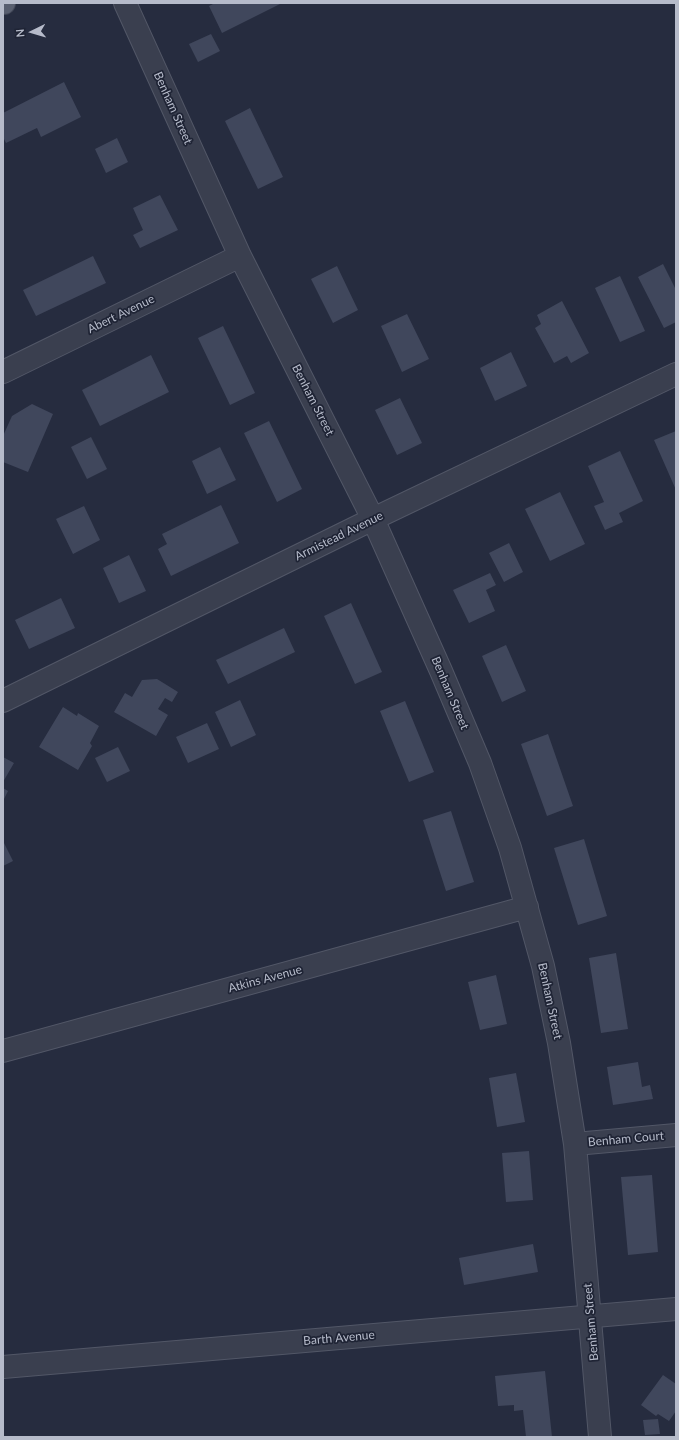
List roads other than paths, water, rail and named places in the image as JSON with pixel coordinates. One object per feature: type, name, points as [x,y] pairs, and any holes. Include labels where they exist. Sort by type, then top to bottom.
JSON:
[{"type":"street","name":"Benham Street","points":[[125,3],[240,256],[373,519],[441,671],[480,763],[510,848],[543,966],[559,1043],[575,1144],[600,1437]]},
{"type":"street","name":"Abert Avenue","points":[[3,372],[240,256]]},
{"type":"street","name":"Armistead Avenue","points":[[3,701],[373,519],[676,374]]},
{"type":"street","name":"Atkins Avenue","points":[[3,1050],[527,907]]},
{"type":"street","name":"Benham Court","points":[[575,1144],[676,1135]]},
{"type":"street","name":"Barth Avenue","points":[[3,1368],[676,1309]]}]
